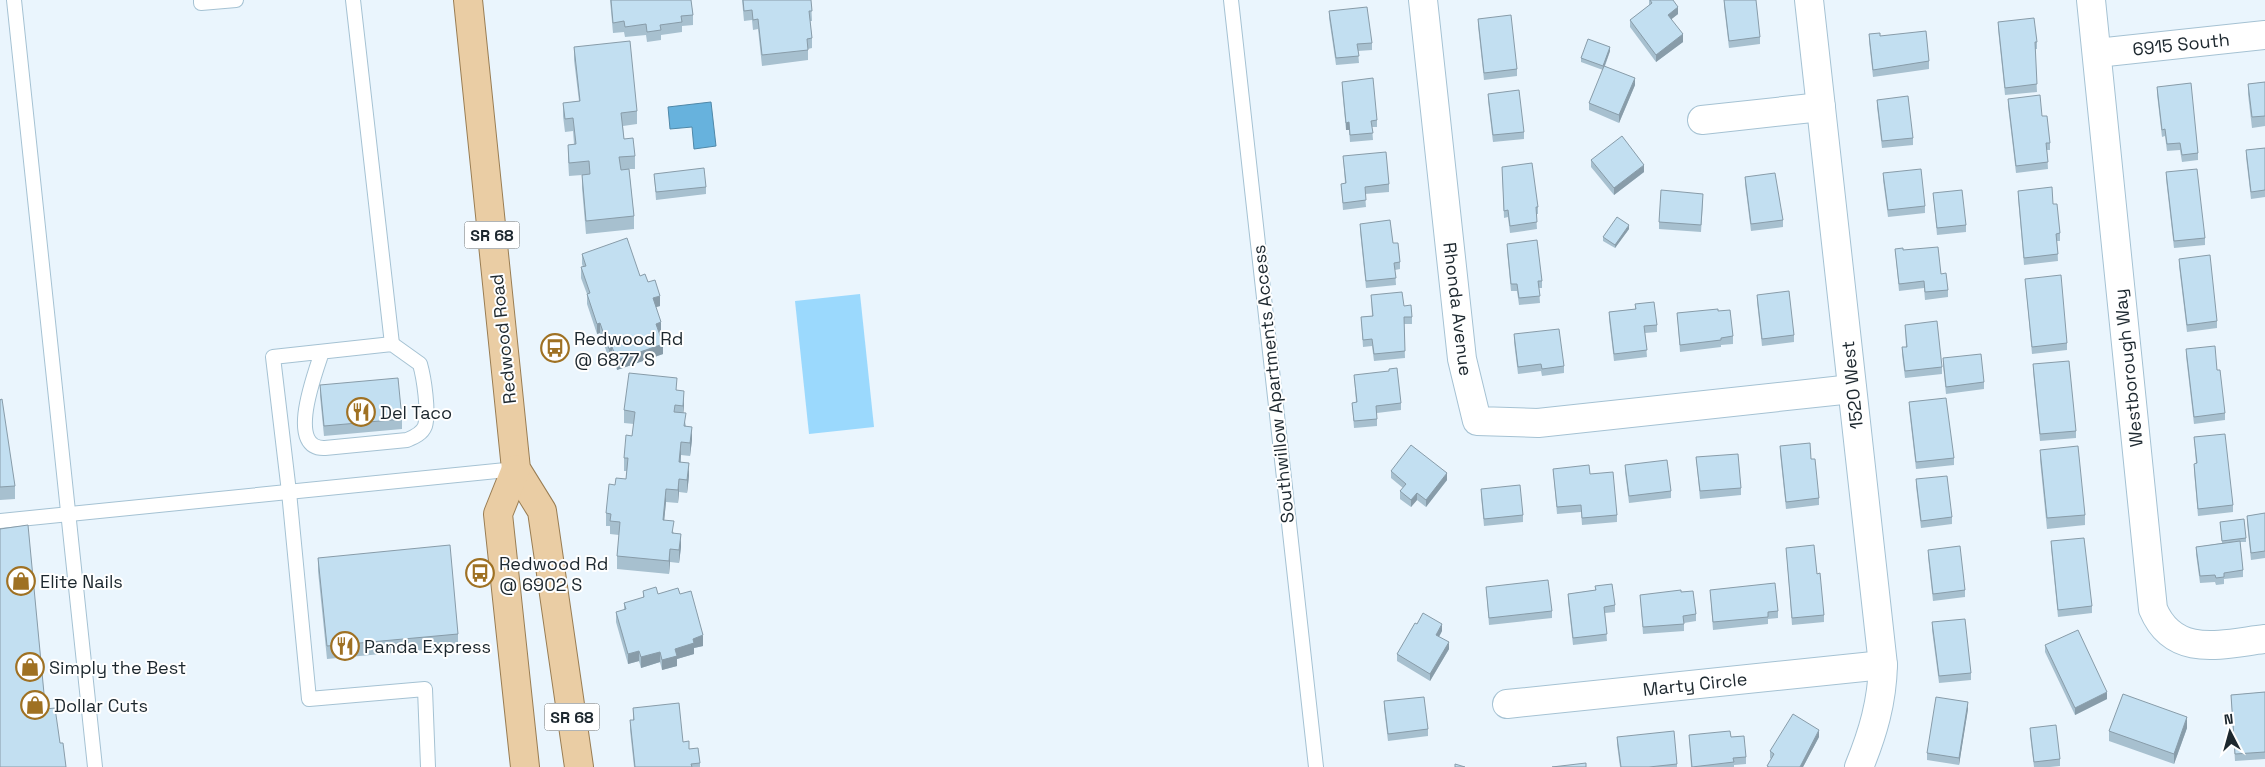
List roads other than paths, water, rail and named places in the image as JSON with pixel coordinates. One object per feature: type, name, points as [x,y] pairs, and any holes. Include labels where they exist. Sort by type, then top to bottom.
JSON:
[{"type":"main road","name":"Redwood Road","points":[[468,0],[516,470],[542,511],[579,767]]},
{"type":"main road","name":"Redwood Road","points":[[516,470],[498,514],[525,767]]},
{"type":"street","name":"Rhonda Avenue","points":[[1423,0],[1462,359],[1477,421],[1538,424],[1852,389]]},
{"type":"street","name":"1520 West","points":[[1811,0],[1883,665],[1878,714],[1859,767]]},
{"type":"street","name":"Westborough Way","points":[[2091,0],[2153,609],[2158,621],[2166,630],[2174,638],[2185,642],[2204,645],[2265,639]]},
{"type":"street","name":"6915 South","points":[[2097,52],[2265,35]]},
{"type":"street","points":[[1702,120],[1821,106]]},
{"type":"street","name":"Marty Circle","points":[[1507,704],[1883,665]]},
{"type":"lane","points":[[14,0],[95,767]]},
{"type":"lane","points":[[201,0],[201,3],[236,0]]},
{"type":"lane","points":[[354,0],[392,344]]},
{"type":"lane","name":"Southwillow Apartments Access","points":[[1231,0],[1316,767]]},
{"type":"lane","points":[[322,352],[305,411],[309,442],[318,449],[407,440],[418,435],[425,427],[426,405],[420,364],[392,344],[273,357],[290,492],[309,699],[425,689],[428,767]]},
{"type":"lane","points":[[0,521],[516,470]]},
{"type":"place","name":"Redwood Rd @ 6877 S","points":[[555,348]]},
{"type":"place","name":"Del Taco","points":[[361,412]]},
{"type":"place","name":"Redwood Rd @ 6902 S","points":[[480,573]]},
{"type":"place","name":"Elite Nails","points":[[21,581]]},
{"type":"place","name":"Panda Express","points":[[345,646]]},
{"type":"place","name":"Simply the Best","points":[[30,667]]},
{"type":"place","name":"Dollar Cuts","points":[[35,705]]}]
